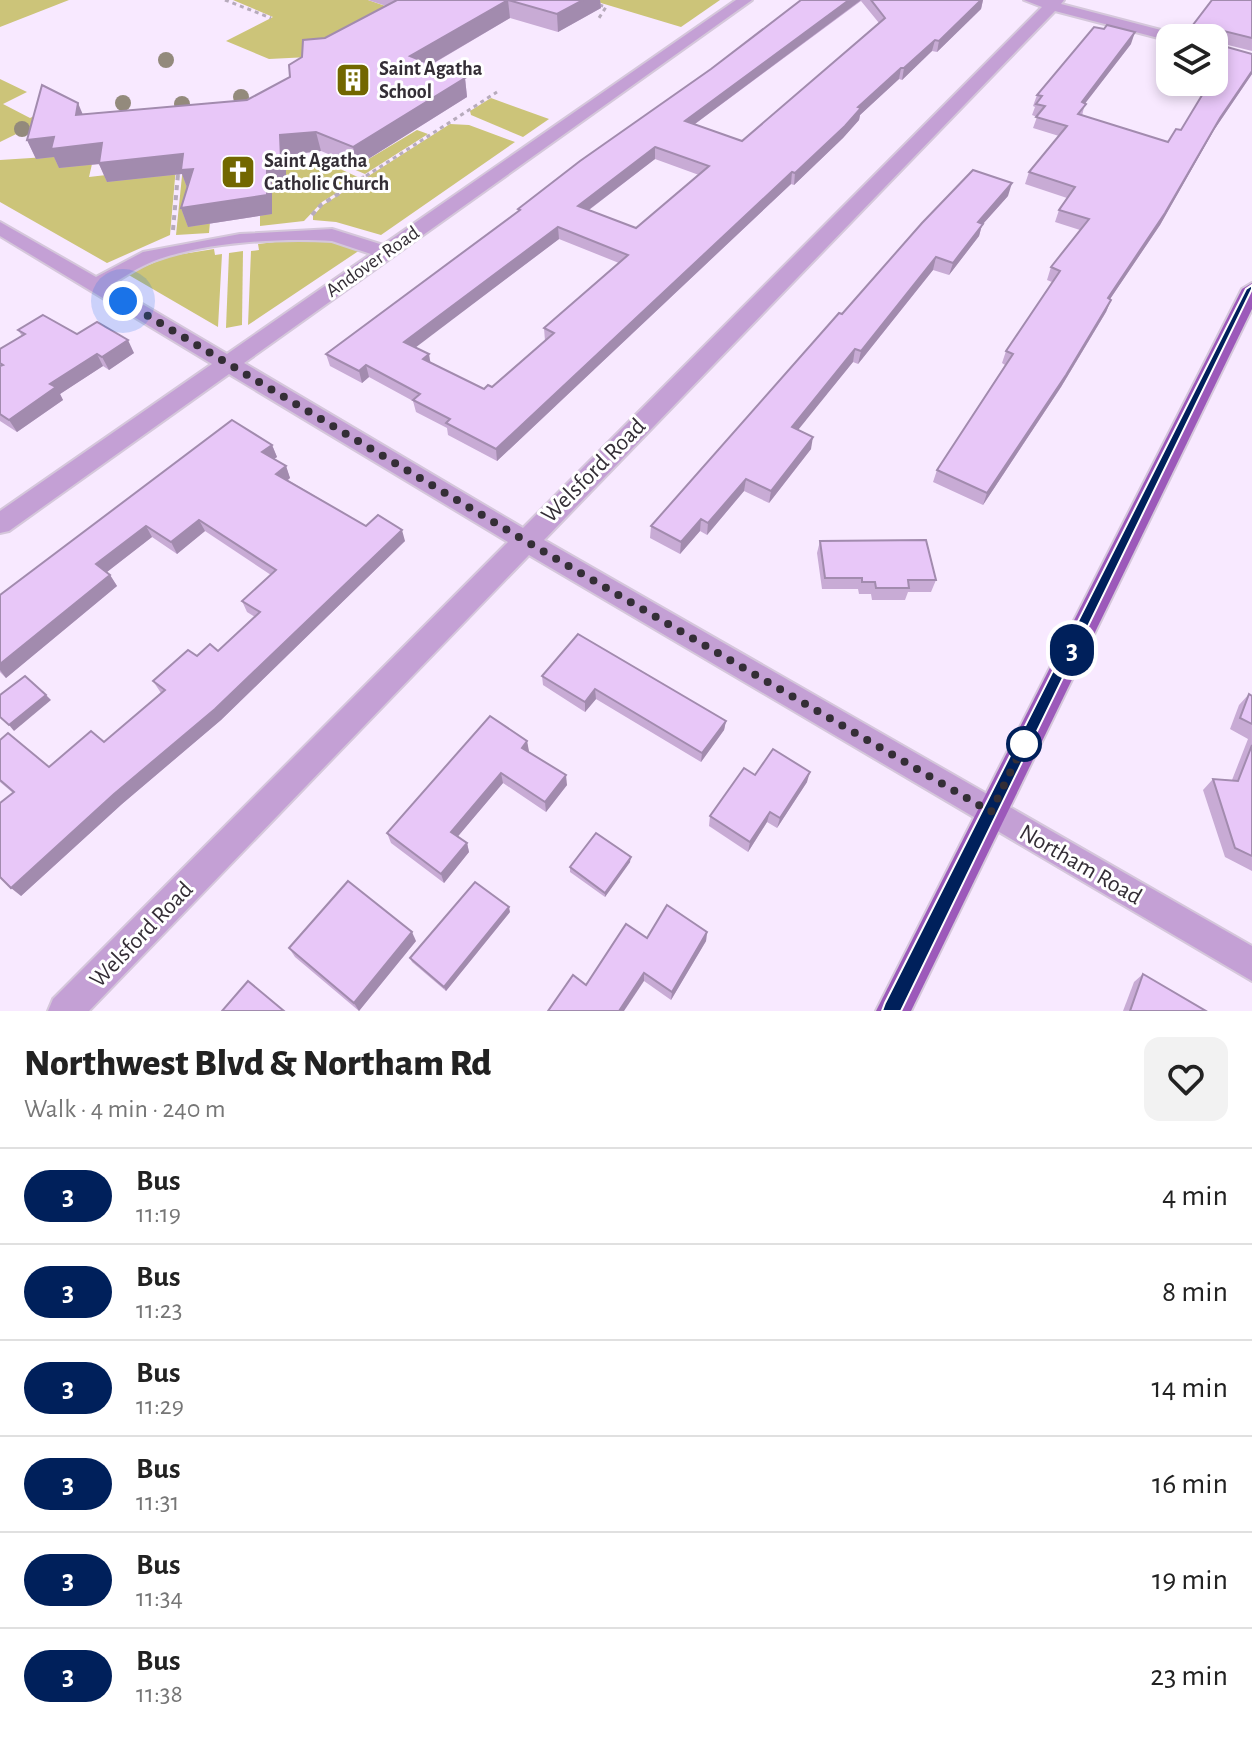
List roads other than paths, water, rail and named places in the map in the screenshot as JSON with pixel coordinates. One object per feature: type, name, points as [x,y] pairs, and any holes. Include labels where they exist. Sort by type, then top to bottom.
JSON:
[{"type":"main road","points":[[893,1011],[1252,289]]},
{"type":"street","name":"Andover Road","points":[[0,524],[745,0]]},
{"type":"street","points":[[1046,2],[1156,33]]},
{"type":"street","name":"Welsford Road","points":[[65,1011],[1046,2]]},
{"type":"street","name":"Northam Road","points":[[0,228],[524,540],[1252,964]]},
{"type":"street","points":[[96,285],[147,257],[171,250],[280,237],[332,234],[384,253]]},
{"type":"place","name":"Saint Agatha School","points":[[353,80]]},
{"type":"place","name":"Saint Agatha Catholic Church","points":[[238,172]]}]
